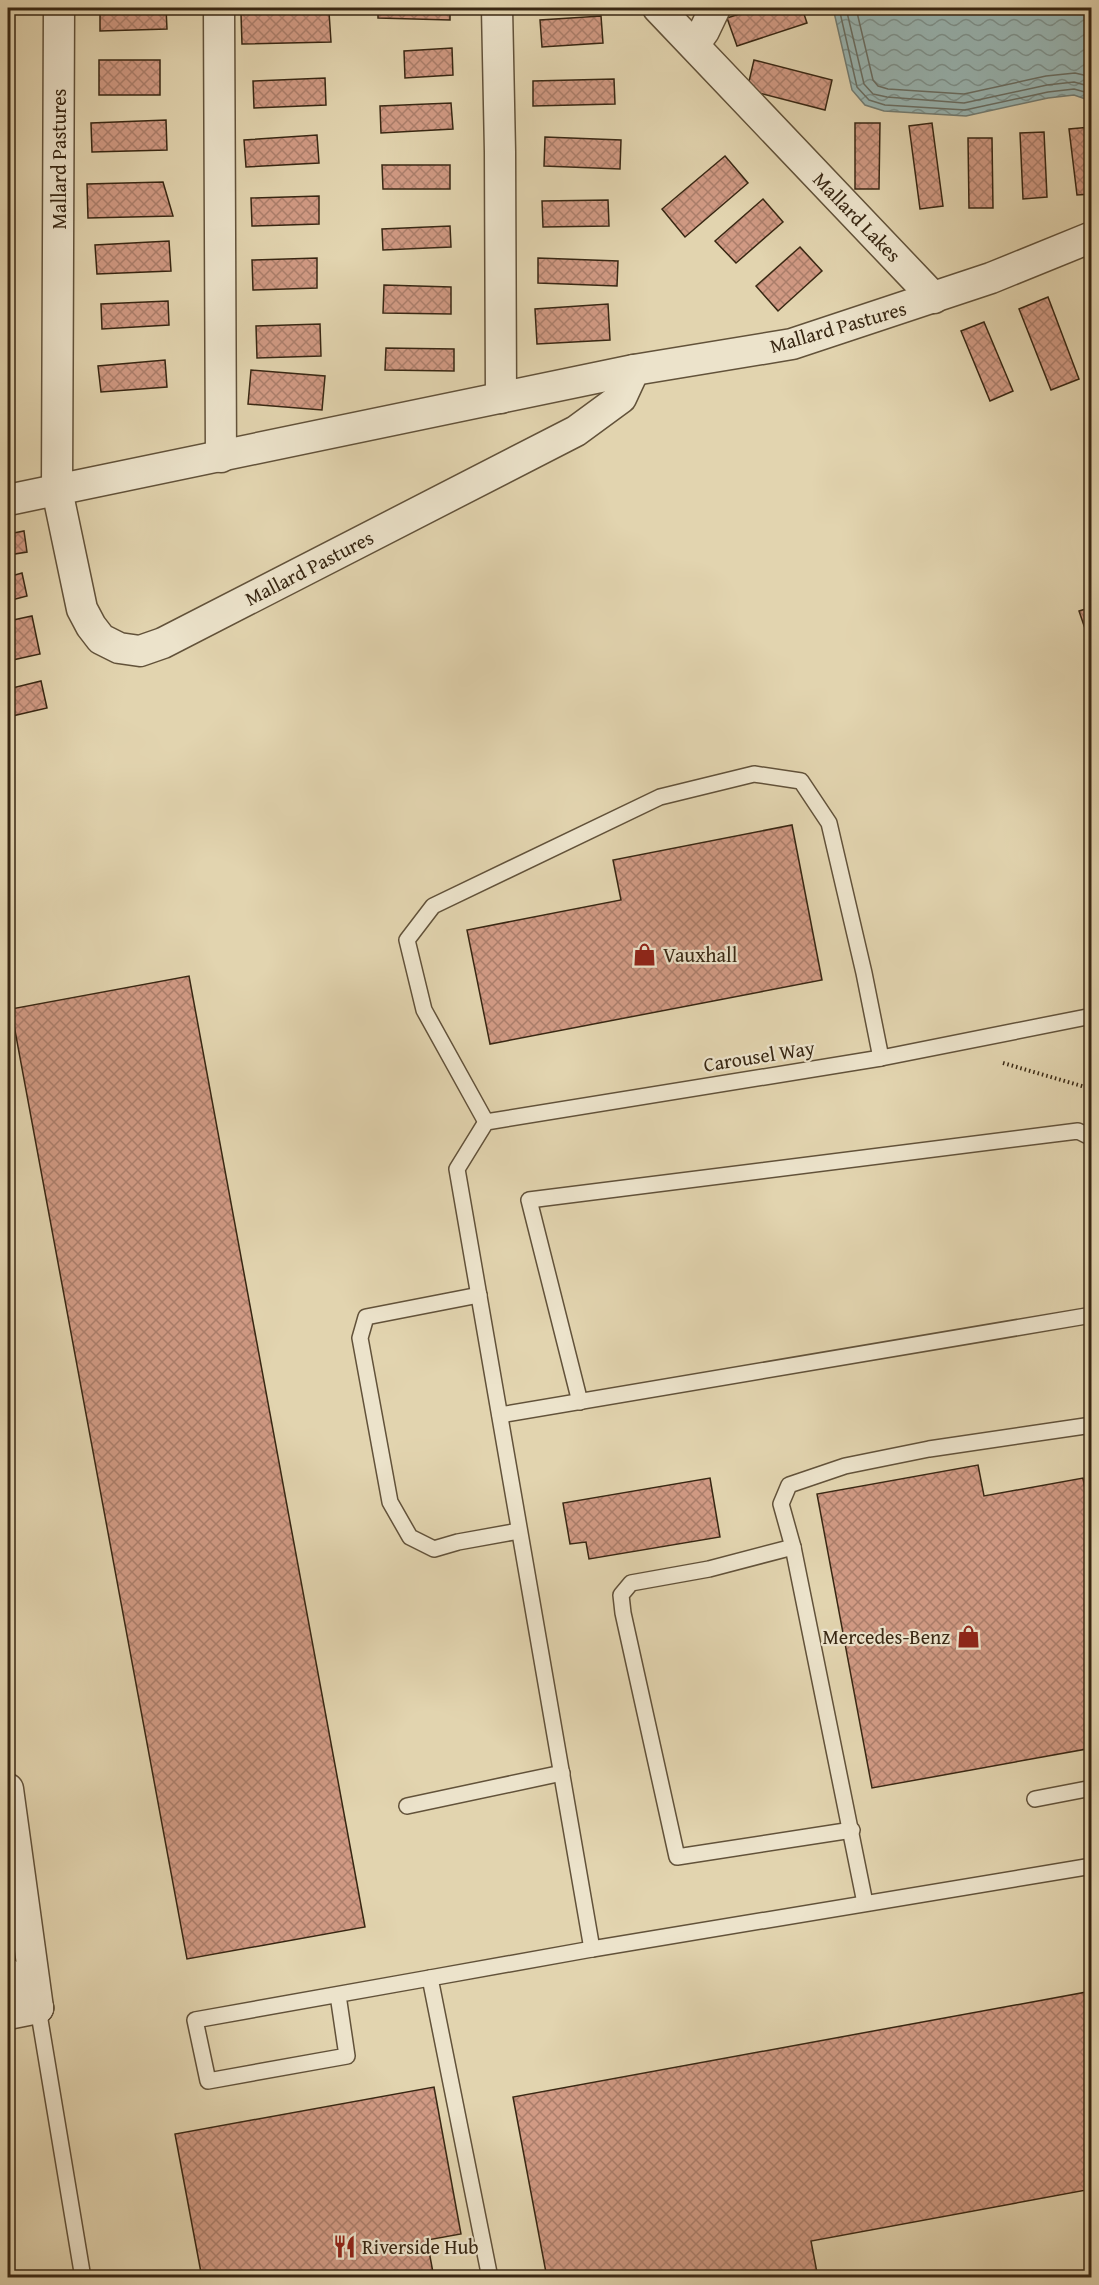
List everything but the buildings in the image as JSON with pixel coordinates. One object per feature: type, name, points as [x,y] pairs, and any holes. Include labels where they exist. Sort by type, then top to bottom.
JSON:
[{"type":"street","name":"Mallard Pastures","points":[[59,8],[57,490],[82,609],[101,639],[119,648],[140,651],[163,643],[576,430],[621,398],[634,370]]},
{"type":"street","points":[[219,8],[221,457]]},
{"type":"street","points":[[497,8],[501,398]]},
{"type":"street","points":[[658,8],[694,45],[715,8]]},
{"type":"street","name":"Mallard Lakes","points":[[694,45],[934,298]]},
{"type":"street","points":[[934,298],[991,278],[1092,237]]},
{"type":"street","name":"Mallard Pastures","points":[[8,500],[634,370],[792,344],[934,298]]},
{"type":"street","points":[[8,1789],[38,2008]]},
{"type":"street","points":[[8,1974],[38,2008]]},
{"type":"street","points":[[8,2014],[38,2008]]},
{"type":"lane","points":[[592,1949],[457,1169],[486,1122],[424,1010],[407,940],[433,906],[660,797],[754,774],[801,781],[829,823],[881,1058]]},
{"type":"lane","name":"Carousel Way","points":[[486,1122],[881,1058],[1092,1016]]},
{"type":"lane","points":[[580,1402],[529,1200],[1078,1131],[1092,1138]]},
{"type":"lane","points":[[479,1295],[366,1317],[360,1338],[390,1502],[410,1538],[434,1549],[458,1542],[519,1531]]},
{"type":"lane","points":[[500,1415],[1092,1315]]},
{"type":"lane","points":[[865,1903],[852,1830],[782,1504],[789,1485],[845,1466],[929,1449],[1092,1425]]},
{"type":"lane","points":[[793,1547],[710,1569],[631,1583],[621,1594],[623,1613],[677,1857],[852,1830]]},
{"type":"lane","points":[[407,1806],[562,1773]]},
{"type":"lane","points":[[1035,1799],[1092,1788]]},
{"type":"lane","points":[[338,1995],[347,2056],[208,2080],[195,2020],[592,1949],[1092,1866]]},
{"type":"lane","points":[[430,1978],[490,2277]]},
{"type":"lane","points":[[38,2008],[83,2277]]},
{"type":"path","points":[[995,1061],[1092,1089]]},
{"type":"water","points":[[833,8],[1091,8],[1091,101],[1074,95],[1048,98],[966,116],[884,111],[865,105],[852,90]]},
{"type":"place","name":"Vauxhall","points":[[645,955]]},
{"type":"place","name":"Mercedes-Benz","points":[[968,1637]]},
{"type":"place","name":"Riverside Hub","points":[[344,2247]]}]
